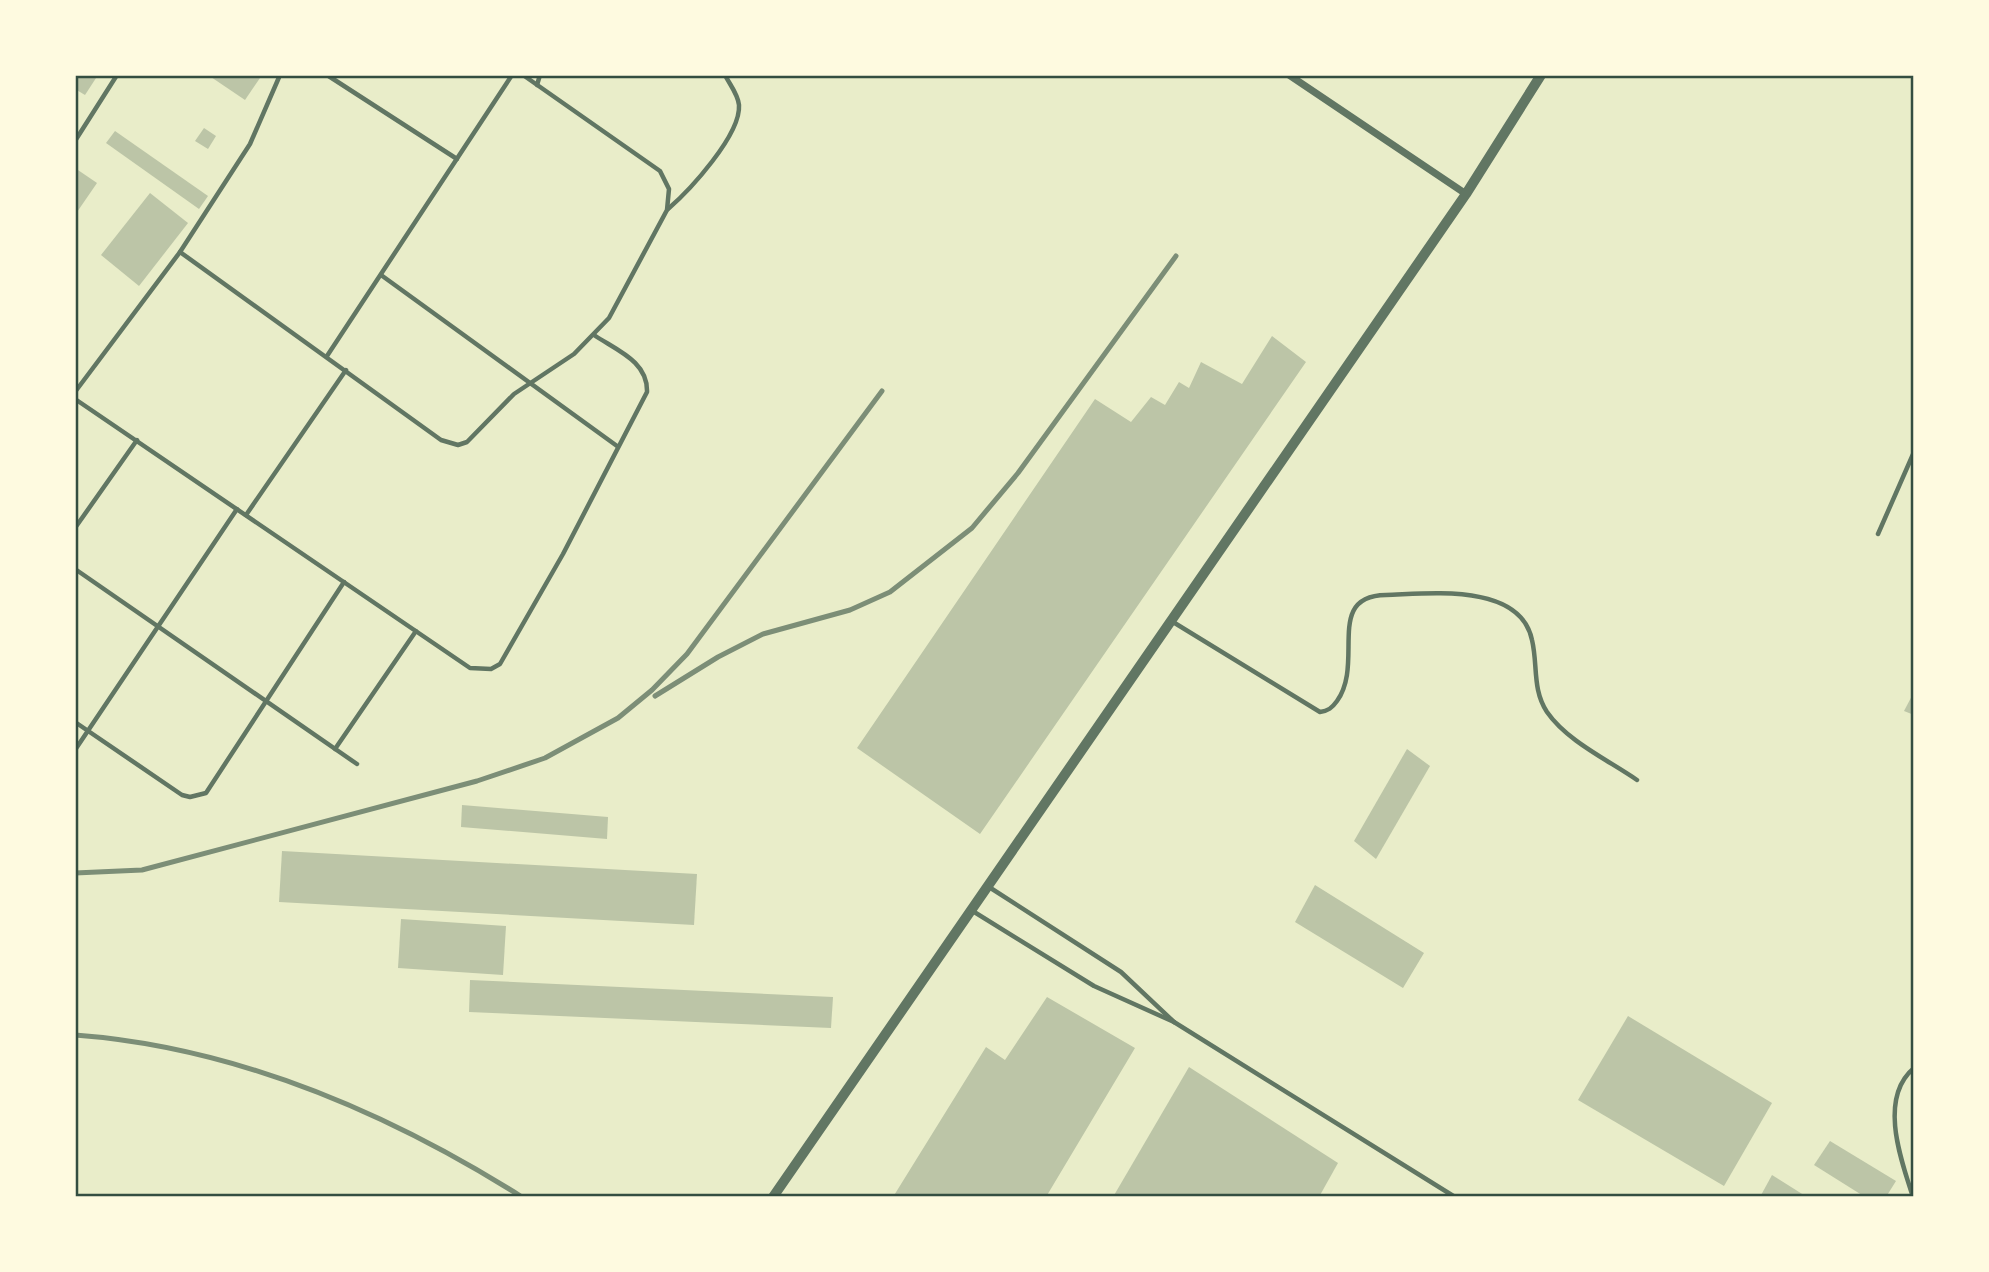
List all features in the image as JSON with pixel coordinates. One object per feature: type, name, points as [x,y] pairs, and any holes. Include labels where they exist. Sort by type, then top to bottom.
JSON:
[{"type":"street","points":[[1289,75],[1465,194]]},
{"type":"street","points":[[773,1197],[1465,194],[1541,75]]},
{"type":"lane","points":[[75,141],[117,75]]},
{"type":"lane","points":[[75,392],[180,252],[250,144],[280,75]]},
{"type":"lane","points":[[327,75],[457,159]]},
{"type":"lane","points":[[327,356],[512,75]]},
{"type":"lane","points":[[523,75],[660,171],[669,190],[667,210]]},
{"type":"lane","points":[[537,85],[540,75]]},
{"type":"lane","points":[[180,252],[441,440],[458,445],[467,442],[530,383],[574,354],[594,335],[621,298],[667,210],[691,189],[711,164],[739,111],[736,94],[725,75]]},
{"type":"lane","points":[[381,275],[617,446]]},
{"type":"lane","points":[[75,398],[470,668],[491,669],[500,664],[563,554],[617,446],[643,402],[647,382],[636,362],[594,335]]},
{"type":"lane","points":[[246,515],[346,370]]},
{"type":"lane","points":[[75,528],[136,440]]},
{"type":"lane","points":[[1878,534],[1912,463],[1914,452]]},
{"type":"lane","points":[[75,750],[237,509]]},
{"type":"lane","points":[[75,569],[357,764]]},
{"type":"lane","points":[[75,722],[182,796],[198,796],[212,787],[344,582]]},
{"type":"lane","points":[[1171,621],[1315,712],[1325,712],[1332,708],[1346,685],[1350,660],[1349,618],[1360,600],[1374,595],[1482,596],[1513,611],[1527,626],[1532,640],[1539,695],[1555,722],[1637,780]]},
{"type":"lane","points":[[335,749],[416,631]]},
{"type":"lane","points":[[988,886],[1122,972],[1174,1022]]},
{"type":"lane","points":[[971,910],[1094,986],[1174,1022],[1455,1197]]},
{"type":"lane","points":[[1913,1197],[1896,1130],[1895,1111],[1901,1084],[1914,1068]]},
{"type":"building","points":[[75,75],[98,75],[85,95],[75,89]]},
{"type":"building","points":[[208,75],[262,75],[245,100]]},
{"type":"building","points":[[204,128],[216,136],[208,149],[195,141]]},
{"type":"building","points":[[115,131],[208,196],[199,209],[106,143]]},
{"type":"building","points":[[75,168],[97,183],[75,215]]},
{"type":"building","points":[[150,193],[188,223],[139,286],[101,255]]},
{"type":"building","points":[[1272,336],[1306,362],[980,834],[857,748],[1095,399],[1131,422],[1151,397],[1165,405],[1179,382],[1189,388],[1201,362],[1242,384]]},
{"type":"building","points":[[1914,692],[1914,715],[1904,711]]},
{"type":"building","points":[[1407,749],[1430,766],[1376,859],[1354,841]]},
{"type":"building","points":[[462,805],[608,817],[607,839],[461,827]]},
{"type":"building","points":[[282,851],[697,874],[694,925],[279,902]]},
{"type":"building","points":[[1315,885],[1424,953],[1403,988],[1295,922]]},
{"type":"building","points":[[401,919],[506,926],[503,975],[398,968]]},
{"type":"building","points":[[470,980],[833,997],[831,1028],[469,1012]]},
{"type":"building","points":[[1047,997],[1135,1048],[1046,1197],[893,1197],[986,1047],[1005,1060]]},
{"type":"building","points":[[1628,1016],[1772,1103],[1724,1186],[1578,1100]]},
{"type":"building","points":[[1189,1067],[1338,1163],[1319,1197],[1113,1197]]},
{"type":"building","points":[[1830,1141],[1896,1181],[1886,1197],[1865,1197],[1814,1165]]},
{"type":"building","points":[[1772,1175],[1807,1197],[1760,1197]]},
{"type":"railway","points":[[655,696],[718,657],[763,634],[850,610],[890,592],[972,528],[1018,473],[1176,256]]},
{"type":"railway","points":[[75,873],[142,870],[477,781],[545,758],[618,718],[652,690],[687,654],[882,391]]},
{"type":"railway","points":[[75,1035],[194,1053],[252,1069],[308,1089],[418,1138],[522,1197]]}]
